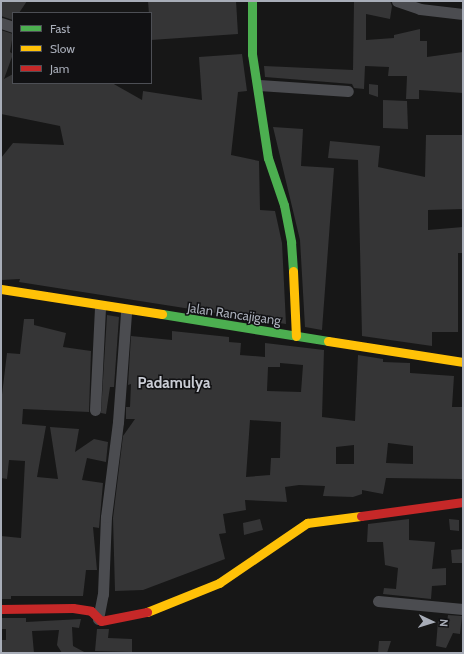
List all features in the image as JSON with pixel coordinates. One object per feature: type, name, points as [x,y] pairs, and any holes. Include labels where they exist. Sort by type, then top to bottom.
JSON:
[{"type":"street","points":[[252,1],[252,54],[259,85],[268,158],[288,223],[296,336]]},
{"type":"street","points":[[397,1],[415,8],[463,14]]},
{"type":"street","points":[[1,23],[12,26]]},
{"type":"street","points":[[259,85],[348,91]]},
{"type":"street","name":"Jalan Rancajigang","points":[[1,290],[100,306],[126,312],[296,336],[463,362]]},
{"type":"street","points":[[95,410],[100,306]]},
{"type":"street","points":[[98,619],[103,594],[106,518],[118,422],[126,312]]},
{"type":"street","points":[[98,619],[136,616],[219,583],[308,523],[463,502]]},
{"type":"street","points":[[378,601],[463,609]]},
{"type":"street","points":[[1,609],[73,608],[91,611],[98,619]]},
{"type":"building","points":[[1,1],[27,1],[20,12],[12,12],[12,20],[1,16]]},
{"type":"building","points":[[148,1],[236,1],[238,34],[152,40],[152,12],[149,12]]},
{"type":"building","points":[[354,1],[390,1],[392,6],[390,19],[366,14],[366,40],[394,38],[394,35],[420,29],[420,41],[427,41],[427,57],[463,52],[463,93],[419,90],[419,99],[406,99],[407,76],[388,76],[389,67],[365,66],[364,89],[354,88],[352,84],[265,77],[264,66],[353,70]]},
{"type":"building","points":[[1,30],[12,34],[10,52],[12,53],[12,57],[4,79],[12,75],[12,84],[114,84],[142,100],[143,91],[202,100],[199,57],[242,54],[247,91],[238,92],[231,155],[259,161],[260,210],[275,211],[282,243],[286,324],[19,282],[20,279],[1,280],[1,158],[13,143],[64,145],[60,126],[1,114]]},
{"type":"building","points":[[369,84],[378,85],[378,97],[369,94]]},
{"type":"building","points":[[383,100],[407,101],[408,129],[383,128]]},
{"type":"building","points":[[273,127],[303,129],[301,166],[334,168],[322,330],[305,327],[300,240]]},
{"type":"building","points":[[426,135],[463,135],[463,209],[428,210],[428,230],[463,227],[463,253],[458,253],[458,332],[432,332],[432,346],[362,336],[358,160],[328,158],[330,141],[380,146],[378,167],[425,177]]},
{"type":"building","points":[[107,315],[119,317],[114,387],[110,387],[106,414],[101,413]]},
{"type":"building","points":[[24,319],[34,319],[34,325],[66,333],[63,347],[91,351],[89,412],[23,409],[22,424],[46,426],[37,477],[58,479],[50,427],[79,429],[75,452],[94,439],[108,442],[106,462],[87,458],[82,480],[103,483],[99,528],[93,527],[97,570],[86,570],[83,596],[11,596],[11,599],[2,599],[1,536],[21,538],[25,461],[9,460],[7,479],[1,478],[1,403],[7,353],[20,354]]},
{"type":"building","points":[[172,331],[229,337],[229,342],[241,343],[240,355],[265,357],[265,343],[324,350],[322,417],[355,421],[358,355],[383,359],[383,362],[410,363],[410,373],[454,376],[452,407],[463,407],[463,479],[386,478],[383,494],[362,490],[362,494],[353,497],[323,496],[325,486],[299,485],[285,487],[287,502],[245,500],[246,510],[223,514],[226,533],[219,534],[225,559],[143,590],[115,591],[113,518],[123,436],[135,419],[126,419],[126,407],[130,407],[131,384],[128,385],[131,336],[172,340]],"holes":[[[280,363],[303,365],[301,392],[267,391],[268,367],[280,367]],[[250,420],[281,422],[280,458],[271,458],[270,475],[246,477]],[[388,443],[413,446],[413,464],[386,463]],[[354,445],[354,464],[336,464],[336,447]]]},
{"type":"building","points":[[260,519],[263,530],[244,535],[243,523]]},
{"type":"building","points":[[409,519],[409,540],[435,542],[432,569],[446,568],[446,585],[432,586],[431,599],[383,594],[384,588],[396,589],[398,568],[385,565],[383,542],[367,542],[368,524]]},
{"type":"building","points":[[449,519],[459,520],[459,531],[450,530]]},
{"type":"building","points":[[463,549],[463,563],[452,563],[451,550]]},
{"type":"building","points":[[448,615],[462,616],[460,634],[453,633],[446,648],[436,646],[438,621],[447,622]]},
{"type":"building","points":[[2,618],[26,618],[26,622],[81,619],[79,628],[72,627],[73,646],[86,653],[62,653],[57,645],[59,630],[32,631],[34,653],[2,653],[1,640],[6,640],[6,629],[2,629]]},
{"type":"building","points":[[97,629],[109,629],[108,638],[132,639],[132,652],[95,651]]},
{"type":"building","points":[[379,641],[391,641],[387,653],[378,653]]},
{"type":"traffic: fast","points":[[252,1],[252,54],[268,158],[284,205],[291,242],[293,271]]},
{"type":"traffic: fast","points":[[162,314],[328,341]]},
{"type":"traffic: slow","points":[[293,271],[296,336]]},
{"type":"traffic: slow","points":[[1,289],[162,314]]},
{"type":"traffic: slow","points":[[328,341],[463,362]]},
{"type":"traffic: slow","points":[[147,612],[219,583],[307,523],[361,516]]},
{"type":"traffic: jam","points":[[361,516],[463,502]]},
{"type":"traffic: jam","points":[[1,609],[73,608],[91,611],[101,621],[147,612]]},
{"type":"district","name":"Padamulya","points":[[174,384]]}]
